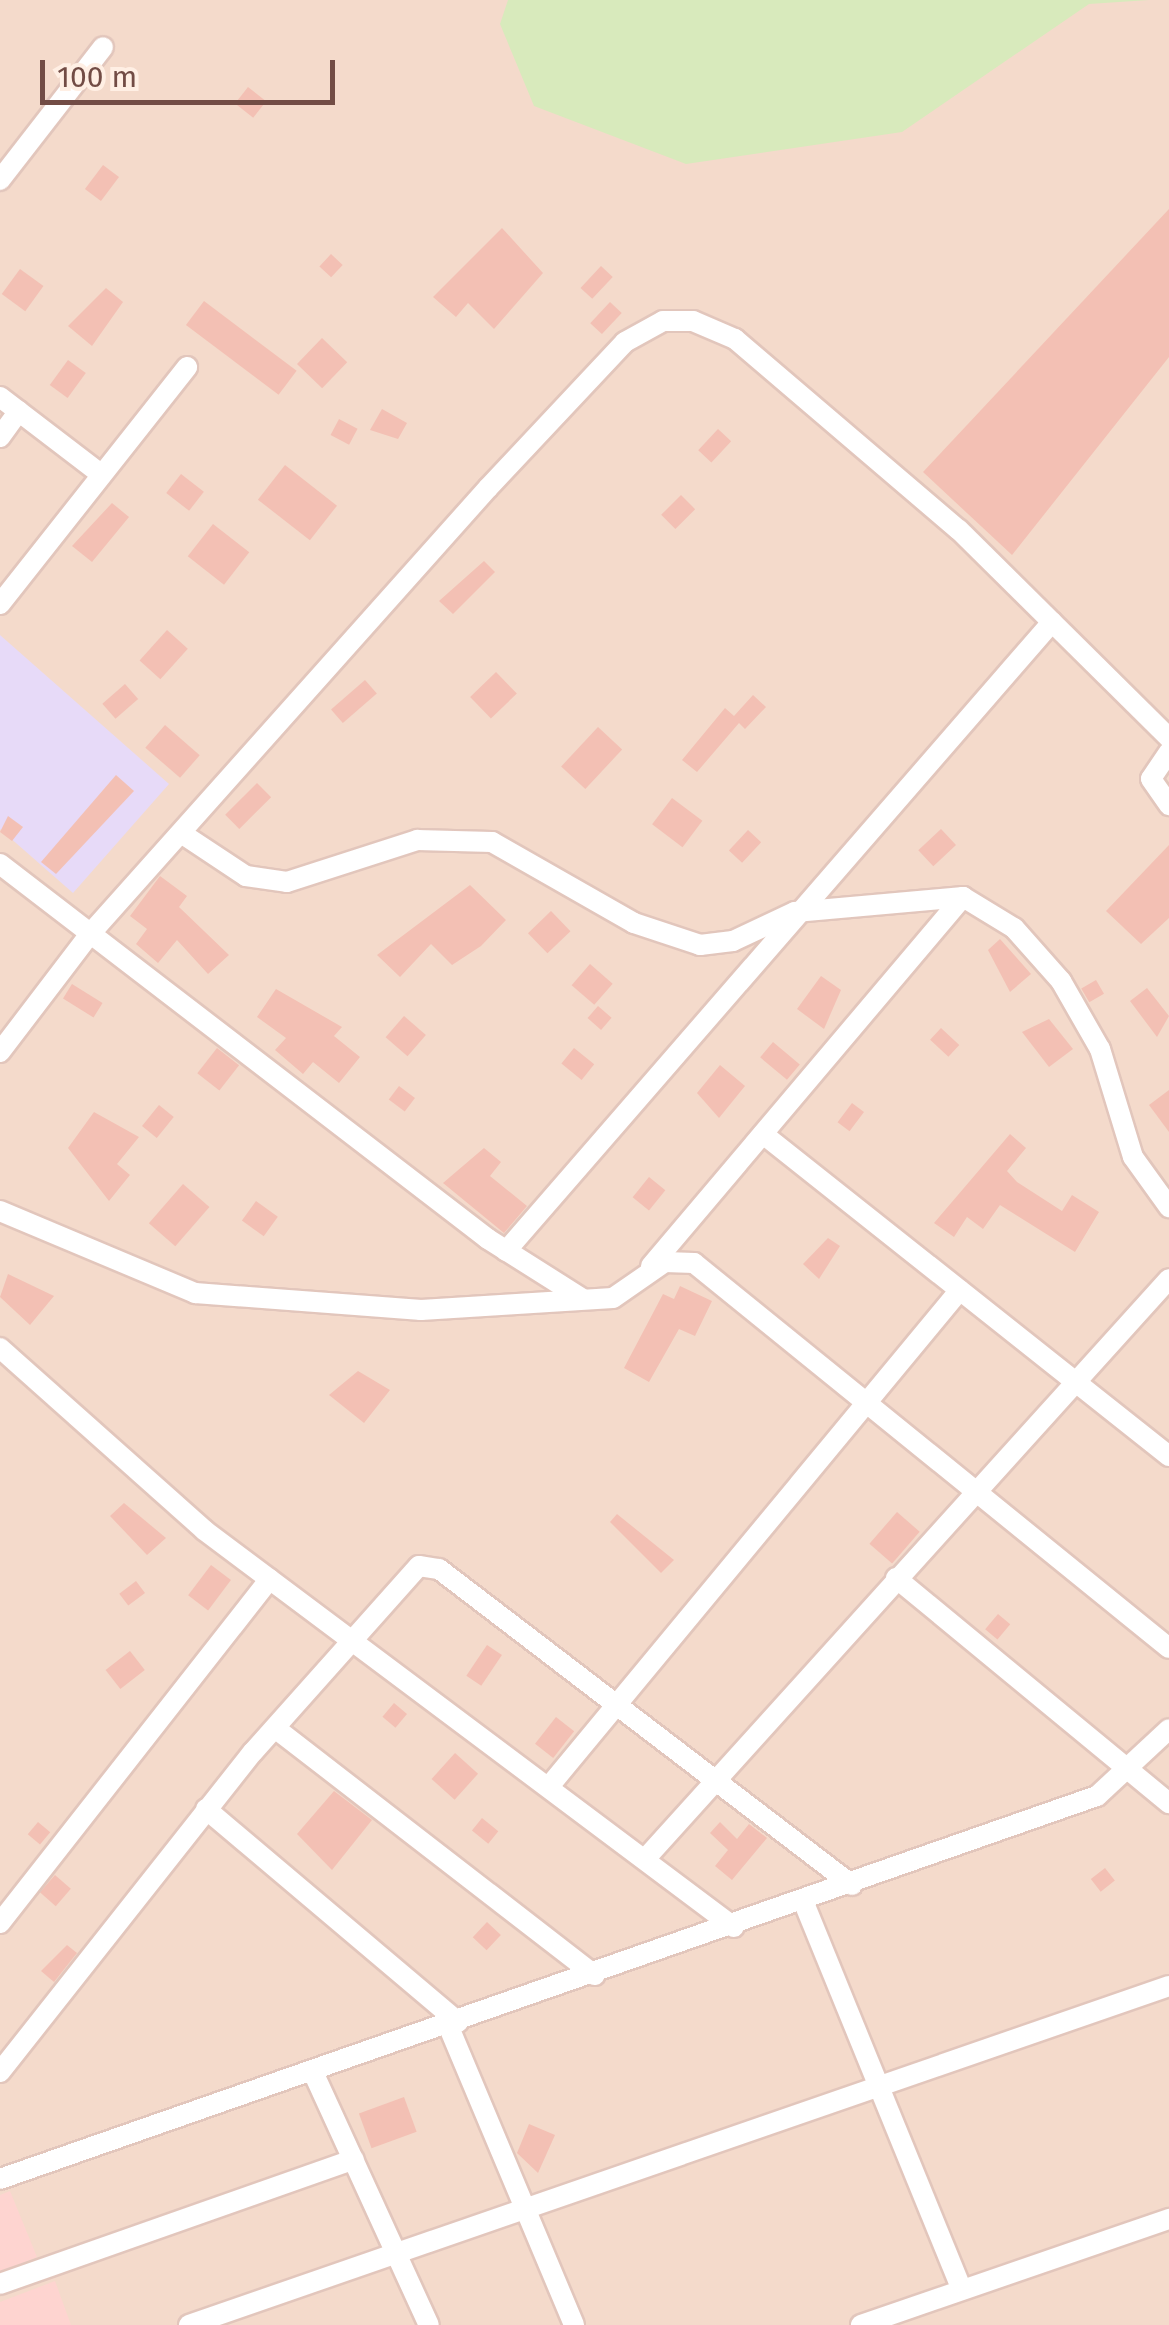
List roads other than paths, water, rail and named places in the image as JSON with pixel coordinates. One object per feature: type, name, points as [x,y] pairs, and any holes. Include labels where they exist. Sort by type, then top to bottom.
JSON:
[{"type":"street","points":[[0,180],[102,48]]},
{"type":"street","points":[[0,1052],[90,934],[512,462],[625,342],[663,320],[693,320],[735,339],[1052,622],[1169,738]]},
{"type":"street","points":[[0,604],[187,367]]},
{"type":"street","points":[[0,397],[102,475]]},
{"type":"street","points":[[0,436],[19,412]]},
{"type":"street","points":[[506,1251],[795,912],[1052,622]]},
{"type":"street","points":[[1169,752],[1152,779],[1169,805]]},
{"type":"street","points":[[181,834],[246,876],[287,882],[417,840],[492,842],[634,923],[700,945],[733,941],[795,912],[963,897],[1014,928],[1060,981],[1100,1049],[1132,1157],[1169,1207]]},
{"type":"street","points":[[0,864],[506,1251],[584,1300]]},
{"type":"street","points":[[0,1211],[195,1293],[422,1310],[627,1294],[963,897]]},
{"type":"street","points":[[763,1134],[1169,1456]]},
{"type":"street","points":[[648,1270],[680,1260],[720,1277],[1169,1648]]},
{"type":"street","points":[[646,1858],[714,1776],[1169,1279]]},
{"type":"street","points":[[551,1784],[865,1396],[960,1290]]},
{"type":"street","points":[[0,1348],[270,1578],[551,1784],[734,1927]]},
{"type":"street","points":[[0,2072],[206,1809],[402,1576],[429,1566],[617,1702],[852,1886]]},
{"type":"street","points":[[0,1923],[270,1578]]},
{"type":"street","points":[[896,1578],[1169,1803]]},
{"type":"street","points":[[274,1728],[594,1975]]},
{"type":"street","points":[[0,2179],[852,1886],[1097,1796],[1133,1770],[1169,1729]]},
{"type":"street","points":[[206,1809],[453,2024],[574,2325]]},
{"type":"street","points":[[804,1902],[961,2288]]},
{"type":"street","points":[[203,2322],[1169,1986]]},
{"type":"street","points":[[313,2072],[429,2325]]},
{"type":"street","points":[[0,2284],[354,2159]]},
{"type":"street","points":[[862,2325],[1169,2219]]}]
